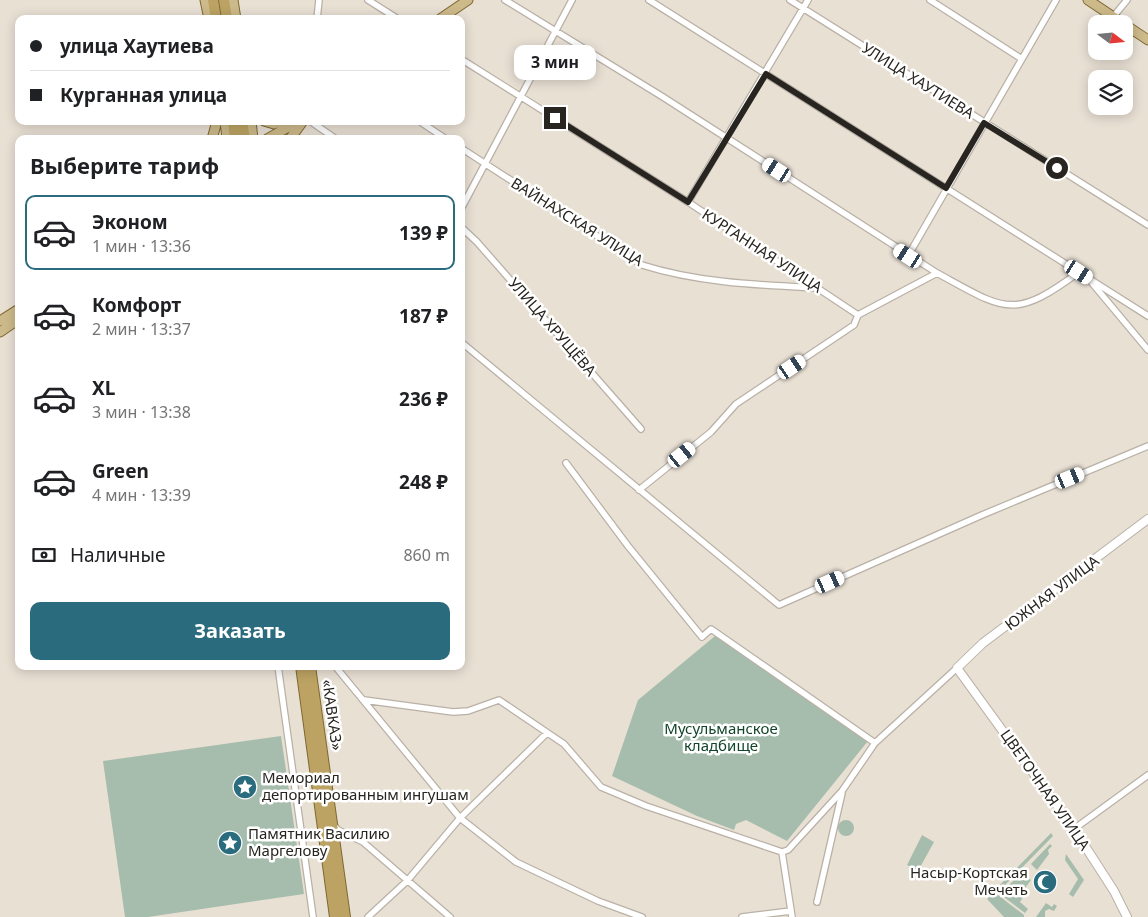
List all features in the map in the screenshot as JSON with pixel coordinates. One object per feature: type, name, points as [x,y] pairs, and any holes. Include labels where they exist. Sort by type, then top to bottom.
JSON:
[{"type":"highway","points":[[213,0],[215,15]]},
{"type":"highway","points":[[224,0],[226,15]]},
{"type":"highway","name":"«КАВКАЗ»","points":[[302,670],[335,917]]},
{"type":"highway","name":"«КАВКАЗ»","points":[[311,670],[344,917]]},
{"type":"main road","points":[[205,0],[207,15]]},
{"type":"main road","points":[[233,0],[235,15]]},
{"type":"main road","points":[[446,15],[468,0]]},
{"type":"main road","points":[[1088,0],[1110,15]]},
{"type":"main road","points":[[1133,30],[1148,40]]},
{"type":"main road","points":[[274,135],[291,125]]},
{"type":"main road","points":[[281,135],[293,125]]},
{"type":"main road","points":[[0,321],[15,312]]},
{"type":"main road","points":[[0,332],[15,322]]},
{"type":"street","points":[[317,15],[319,0]]},
{"type":"street","points":[[368,0],[392,15]]},
{"type":"street","points":[[505,0],[728,139],[908,256],[987,301],[1005,306],[1024,304],[1051,293],[1079,272]]},
{"type":"street","points":[[465,202],[522,98],[572,0]]},
{"type":"street","points":[[648,0],[1148,316]]},
{"type":"street","name":"УЛИЦА ХАУТИЕВА","points":[[790,0],[1148,225]]},
{"type":"street","points":[[688,202],[728,139],[808,0]]},
{"type":"street","points":[[930,0],[1022,59]]},
{"type":"street","points":[[908,256],[1056,0]]},
{"type":"street","points":[[1115,15],[1127,0]]},
{"type":"street","name":"КУРГАННАЯ УЛИЦА","points":[[465,62],[688,202],[858,315]]},
{"type":"street","points":[[316,125],[330,135]]},
{"type":"street","points":[[425,125],[440,135]]},
{"type":"street","name":"ВАЙНАХСКАЯ УЛИЦА","points":[[465,151],[642,265],[665,273],[743,284],[819,288]]},
{"type":"street","name":"УЛИЦА ХРУЩЁВА","points":[[465,231],[641,429]]},
{"type":"street","points":[[639,490],[711,432],[736,404],[854,325],[858,315],[937,273]]},
{"type":"street","points":[[1087,278],[1148,350]]},
{"type":"street","points":[[465,345],[780,605],[982,515],[1148,446]]},
{"type":"street","points":[[566,463],[628,546],[702,637],[711,629],[874,743]]},
{"type":"street","name":"ЮЖНАЯ УЛИЦА","points":[[958,668],[983,644],[1148,520]]},
{"type":"street","points":[[364,700],[453,712],[468,711],[499,700],[564,744],[601,787],[646,806],[782,852],[788,850],[842,791],[874,743],[958,668]]},
{"type":"street","name":"ЦВЕТОЧНАЯ УЛИЦА","points":[[958,668],[1074,829],[1114,891],[1127,917]]},
{"type":"street","points":[[279,670],[313,917]]},
{"type":"street","points":[[338,670],[460,818],[516,862],[598,901],[642,917]]},
{"type":"street","points":[[368,917],[407,881],[460,818],[547,733]]},
{"type":"street","points":[[1074,829],[1148,775]]},
{"type":"street","points":[[817,902],[842,791]]},
{"type":"street","points":[[331,820],[338,830],[363,842],[450,917]]},
{"type":"street","points":[[335,849],[340,836],[351,836]]},
{"type":"street","points":[[742,917],[791,914],[782,852]]},
{"type":"green space","name":"Мусульманское кладбище","points":[[715,636],[868,741],[787,841],[746,820],[736,824],[734,830],[697,816],[612,776],[638,700]]},
{"type":"green space","points":[[281,736],[304,894],[148,917],[125,917],[103,761]]},
{"type":"green space","points":[[846,820],[852,822],[854,828],[852,834],[846,836],[840,834],[838,828],[840,822]]},
{"type":"green space","points":[[1051,833],[1053,836],[998,892],[995,890]]},
{"type":"green space","points":[[922,835],[934,842],[918,871],[907,865]]},
{"type":"green space","points":[[1050,844],[1052,846],[1048,850],[1049,854],[1037,870],[1031,864]]},
{"type":"green space","points":[[1066,854],[1084,880],[1073,897],[1069,894],[1078,879],[1065,860]]},
{"type":"green space","points":[[1021,873],[1031,880],[1020,895],[1023,897],[1020,902],[1028,909],[1025,913],[1000,894]]},
{"type":"green space","points":[[994,892],[1024,915],[1024,917],[1004,917],[987,899]]},
{"type":"green space","points":[[1046,903],[1052,907],[1054,904],[1057,906],[1054,911],[1049,909],[1045,911],[1045,917],[1036,917]]},
{"type":"place","name":"Мемориал депортированным ингушам","points":[[245,787]]},
{"type":"place","name":"Памятник Василию Маргелову","points":[[230,843]]},
{"type":"place","name":"Насыр-Кортская Мечеть","points":[[1045,882]]},
{"type":"route","points":[[555,118],[688,202],[766,74],[946,188],[984,123],[1057,168]]}]
